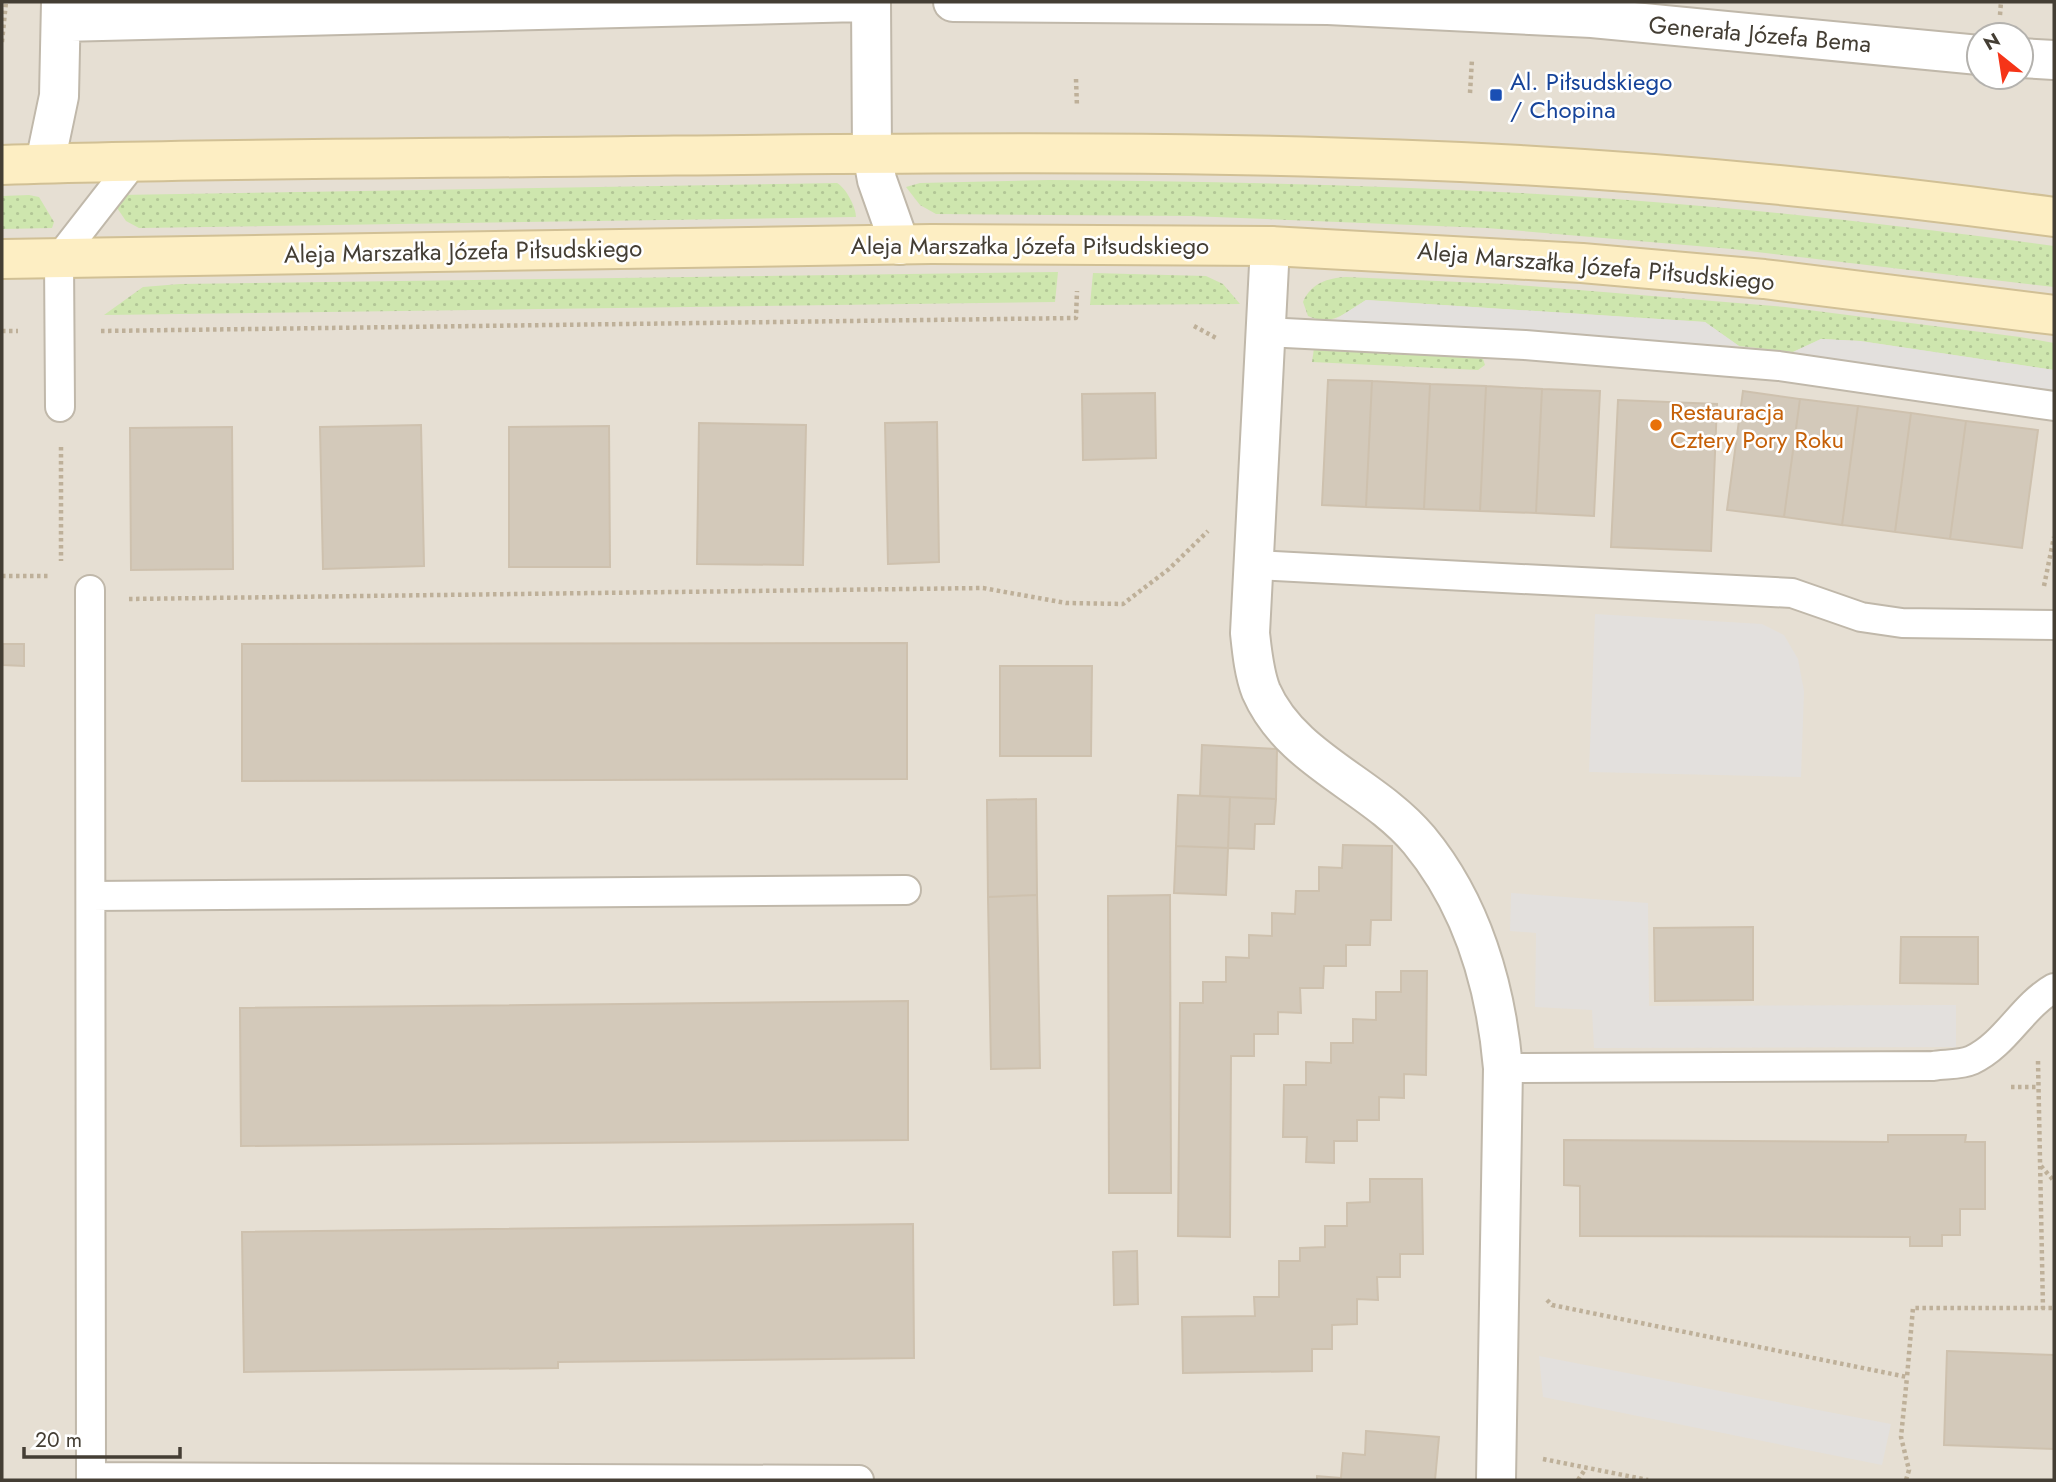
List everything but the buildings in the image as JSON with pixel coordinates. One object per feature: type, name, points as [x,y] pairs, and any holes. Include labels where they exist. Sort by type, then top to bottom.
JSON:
[{"type":"street","points":[[45,163],[59,96],[61,12],[862,2]]},
{"type":"street","points":[[871,2],[872,153],[877,180],[900,245]]},
{"type":"street","name":"Generała Józefa Bema","points":[[953,2],[1328,5],[1578,17],[1965,54]]},
{"type":"street","points":[[2035,59],[2054,60]]},
{"type":"street","points":[[2,165],[872,153],[1213,154],[1519,165],[1715,178],[1909,198],[2054,217]]},
{"type":"street","name":"Aleja Marszałka Józefa Piłsudskiego","points":[[2,259],[900,245],[1118,243],[1270,246],[1397,250],[1608,265],[1764,279],[2054,315]]},
{"type":"street","points":[[1270,246],[1250,633],[1261,690],[1293,737],[1402,822],[1436,864],[1460,905],[1482,958],[1500,1035],[1503,1068],[1496,1480]]},
{"type":"lane","points":[[60,407],[60,258],[133,163]]},
{"type":"lane","points":[[1267,332],[1525,345],[1779,366],[2054,405]]},
{"type":"lane","points":[[1254,565],[1792,593],[1861,617],[1902,623],[2054,625]]},
{"type":"lane","points":[[90,590],[91,1479],[859,1480]]},
{"type":"lane","points":[[91,896],[906,890]]},
{"type":"lane","points":[[1503,1068],[1933,1066],[1970,1061],[1999,1041],[2046,993]]},
{"type":"path","points":[[2,42],[6,2]]},
{"type":"path","points":[[2,331],[1076,318]]},
{"type":"path","points":[[60,407],[61,563]]},
{"type":"path","points":[[122,599],[983,588],[1066,603],[1123,604],[1169,569],[1209,530]]},
{"type":"path","points":[[2043,597],[2054,537]]},
{"type":"path","points":[[2043,1308],[2038,1087],[2046,993]]},
{"type":"path","points":[[1997,1087],[2038,1087]]},
{"type":"path","points":[[2040,1165],[2054,1181]]},
{"type":"path","points":[[1544,1297],[1552,1305],[1907,1377]]},
{"type":"path","points":[[1906,1480],[1909,1470],[1901,1437],[1913,1308],[2054,1308]]},
{"type":"path","points":[[1541,1446],[1542,1459],[1648,1480]]},
{"type":"path","points":[[1578,1480],[1586,1468]]},
{"type":"shaded area","points":[[2,2],[2054,2],[2054,1480],[2,1480]]},
{"type":"shaded area","points":[[1366,300],[1705,322],[1739,346],[1333,321]]},
{"type":"shaded area","points":[[1821,339],[1860,341],[2054,370],[2054,394],[1793,352]]},
{"type":"shaded area","points":[[1595,614],[1762,624],[1784,635],[1798,659],[1804,691],[1801,777],[1589,772]]},
{"type":"shaded area","points":[[1511,893],[1648,903],[1649,1006],[1956,1005],[1956,1047],[1594,1048],[1592,1010],[1535,1007],[1536,933],[1510,931]]},
{"type":"shaded area","points":[[1539,1356],[1891,1424],[1882,1465],[1543,1397]]},
{"type":"green space","points":[[1049,180],[1464,190],[1630,200],[1798,215],[2054,246],[2054,287],[1732,249],[1487,228],[1190,216],[936,214],[920,205],[906,187],[920,183]]},
{"type":"green space","points":[[837,183],[850,198],[856,217],[139,228],[126,221],[115,205],[118,195]]},
{"type":"green space","points":[[2,196],[39,197],[54,222],[52,228],[2,229]]},
{"type":"green space","points":[[1058,272],[1055,302],[104,315],[143,287],[180,284]]},
{"type":"green space","points":[[1093,273],[1206,276],[1223,284],[1240,304],[1090,305]]},
{"type":"green space","points":[[1346,277],[1506,284],[1785,307],[2020,337],[2054,343],[2054,370],[1860,341],[1821,339],[1793,352],[1739,346],[1705,322],[1366,300],[1345,314],[1331,319],[1308,316],[1303,302],[1311,290],[1327,280]]},
{"type":"green space","points":[[1314,348],[1482,356],[1485,365],[1478,370],[1312,362]]},
{"type":"place","name":"Al. Piłsudskiego / Chopina","points":[[1496,95]]},
{"type":"place","name":"Restauracja Cztery Pory Roku","points":[[1656,425]]}]
